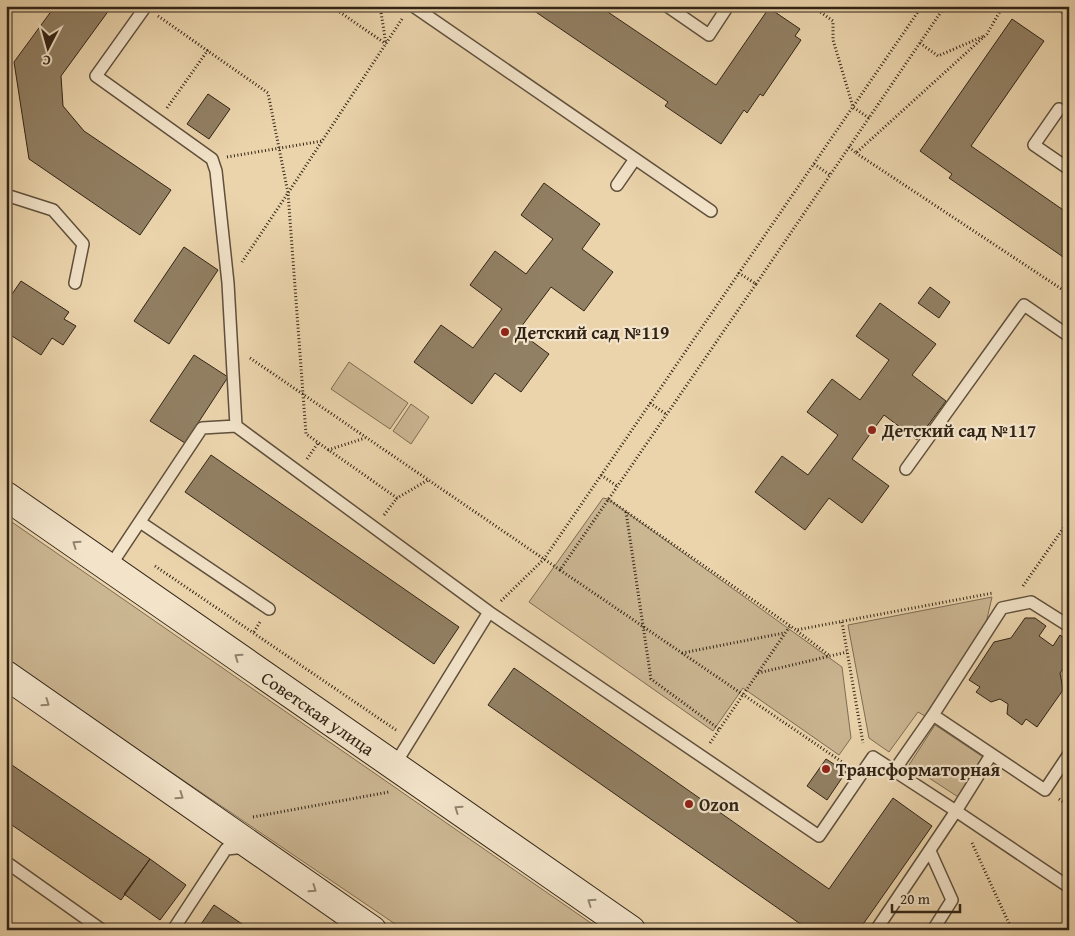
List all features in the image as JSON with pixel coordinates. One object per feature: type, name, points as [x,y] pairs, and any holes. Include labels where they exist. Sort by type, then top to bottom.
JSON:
[{"type":"street","name":"Советская улица","points":[[6,496],[116,556],[394,779],[631,930]]},
{"type":"street","points":[[6,675],[369,929]]},
{"type":"lane","points":[[146,6],[96,76],[212,159],[216,171],[228,283],[236,426]]},
{"type":"lane","points":[[667,6],[709,36],[728,6]]},
{"type":"lane","points":[[410,10],[636,159],[711,211]]},
{"type":"lane","points":[[1059,109],[1034,145],[1069,169]]},
{"type":"lane","points":[[617,185],[636,159]]},
{"type":"lane","points":[[6,194],[53,210],[83,244],[75,283]]},
{"type":"lane","points":[[906,469],[1024,305],[1069,336]]},
{"type":"lane","points":[[116,556],[202,428],[236,426],[490,612],[818,836],[873,757],[1069,887]]},
{"type":"lane","points":[[140,522],[269,610]]},
{"type":"lane","points":[[894,771],[933,715],[1002,608],[1031,602],[1069,626]]},
{"type":"lane","points":[[394,779],[409,739],[490,612]]},
{"type":"lane","points":[[933,715],[1045,790],[1069,754]]},
{"type":"lane","points":[[876,930],[992,755]]},
{"type":"lane","points":[[173,930],[226,849],[253,847]]},
{"type":"lane","points":[[930,850],[952,900],[933,930]]},
{"type":"lane","points":[[6,862],[102,930]]},
{"type":"path","points":[[146,6],[268,93],[288,193],[306,434],[397,498],[428,480]]},
{"type":"path","points":[[331,6],[386,44]]},
{"type":"path","points":[[380,6],[386,44]]},
{"type":"path","points":[[812,6],[833,21],[833,40],[853,107],[869,118]]},
{"type":"path","points":[[490,612],[544,559],[922,6]]},
{"type":"path","points":[[560,570],[945,6]]},
{"type":"path","points":[[856,153],[987,34],[1003,6]]},
{"type":"path","points":[[1054,6],[1069,17]]},
{"type":"path","points":[[228,283],[410,10]]},
{"type":"path","points":[[920,43],[938,56],[987,34]]},
{"type":"path","points":[[158,121],[208,50]]},
{"type":"path","points":[[212,159],[323,141]]},
{"type":"path","points":[[849,147],[1069,294]]},
{"type":"path","points":[[814,164],[830,175]]},
{"type":"path","points":[[740,273],[756,284]]},
{"type":"path","points":[[231,346],[743,695],[864,770]]},
{"type":"path","points":[[650,403],[666,414]]},
{"type":"path","points":[[328,450],[366,438]]},
{"type":"path","points":[[601,475],[617,486]]},
{"type":"path","points":[[608,499],[796,630],[830,656]]},
{"type":"path","points":[[626,512],[651,678],[719,729]]},
{"type":"path","points":[[1023,587],[1069,520]]},
{"type":"path","points":[[116,556],[409,739]]},
{"type":"path","points":[[796,630],[994,592]]},
{"type":"path","points":[[842,622],[864,770]]},
{"type":"path","points":[[701,756],[790,626]]},
{"type":"path","points":[[682,653],[785,633]]},
{"type":"path","points":[[758,673],[847,652]]},
{"type":"path","points":[[247,818],[394,779]]},
{"type":"path","points":[[956,811],[1012,930]]},
{"type":"shaded area","points":[[349,362],[408,403],[390,429],[331,389]]},
{"type":"shaded area","points":[[411,404],[429,417],[411,444],[393,431]]},
{"type":"shaded area","points":[[603,498],[608,499],[842,667],[851,738],[839,755],[743,688],[713,731],[529,602]]},
{"type":"shaded area","points":[[6,518],[601,930],[404,930],[6,660]]},
{"type":"shaded area","points":[[992,597],[984,632],[925,716],[918,712],[889,752],[869,738],[848,625]]},
{"type":"shaded area","points":[[935,725],[992,763],[966,802],[909,765]]},
{"type":"building","points":[[55,6],[112,6],[61,76],[63,106],[84,131],[171,190],[140,235],[29,159],[14,62]]},
{"type":"building","points":[[527,6],[599,6],[716,85],[769,8],[800,29],[795,36],[801,40],[763,96],[760,94],[747,113],[744,110],[721,144],[665,106],[668,102]]},
{"type":"building","points":[[1012,19],[1044,41],[971,146],[1069,214],[1069,261],[949,178],[952,174],[920,151]]},
{"type":"building","points":[[208,94],[230,109],[209,139],[187,124]]},
{"type":"building","points":[[544,183],[600,224],[582,249],[613,272],[584,311],[551,287],[518,331],[549,354],[521,392],[495,373],[472,404],[414,362],[441,325],[473,348],[502,309],[470,285],[495,251],[526,274],[553,239],[521,215]]},
{"type":"building","points":[[184,247],[218,270],[169,344],[134,321]]},
{"type":"building","points":[[6,281],[10,297],[21,281],[69,312],[64,319],[76,326],[63,345],[52,338],[41,355],[6,332]]},
{"type":"building","points":[[930,287],[950,302],[939,318],[918,303]]},
{"type":"building","points":[[880,303],[936,344],[912,375],[946,401],[917,440],[884,415],[852,459],[889,486],[862,523],[829,498],[805,530],[755,492],[782,456],[808,475],[838,435],[807,412],[832,379],[860,400],[889,360],[856,336]]},
{"type":"building","points":[[194,355],[228,377],[185,443],[150,421]]},
{"type":"building","points":[[211,455],[459,627],[434,664],[185,492]]},
{"type":"building","points":[[1025,618],[1035,618],[1046,626],[1039,636],[1053,646],[1060,635],[1069,642],[1069,661],[1060,673],[1063,690],[1037,727],[1026,719],[1022,725],[1007,714],[1008,704],[1000,699],[991,702],[976,692],[980,687],[969,680],[994,642],[1011,638]]},
{"type":"building","points":[[514,668],[829,889],[893,798],[932,826],[859,930],[809,930],[488,705]]},
{"type":"building","points":[[826,759],[846,772],[827,800],[807,786]]},
{"type":"building","points":[[6,761],[150,859],[121,900],[6,821]]},
{"type":"building","points":[[150,859],[186,885],[160,920],[124,894]]},
{"type":"building","points":[[214,905],[251,930],[197,930]]},
{"type":"place","name":"Детский сад №119","points":[[505,332]]},
{"type":"place","name":"Детский сад №117","points":[[872,430]]},
{"type":"place","name":"Трансформаторная","points":[[826,769]]},
{"type":"place","name":"Ozon","points":[[689,804]]}]
